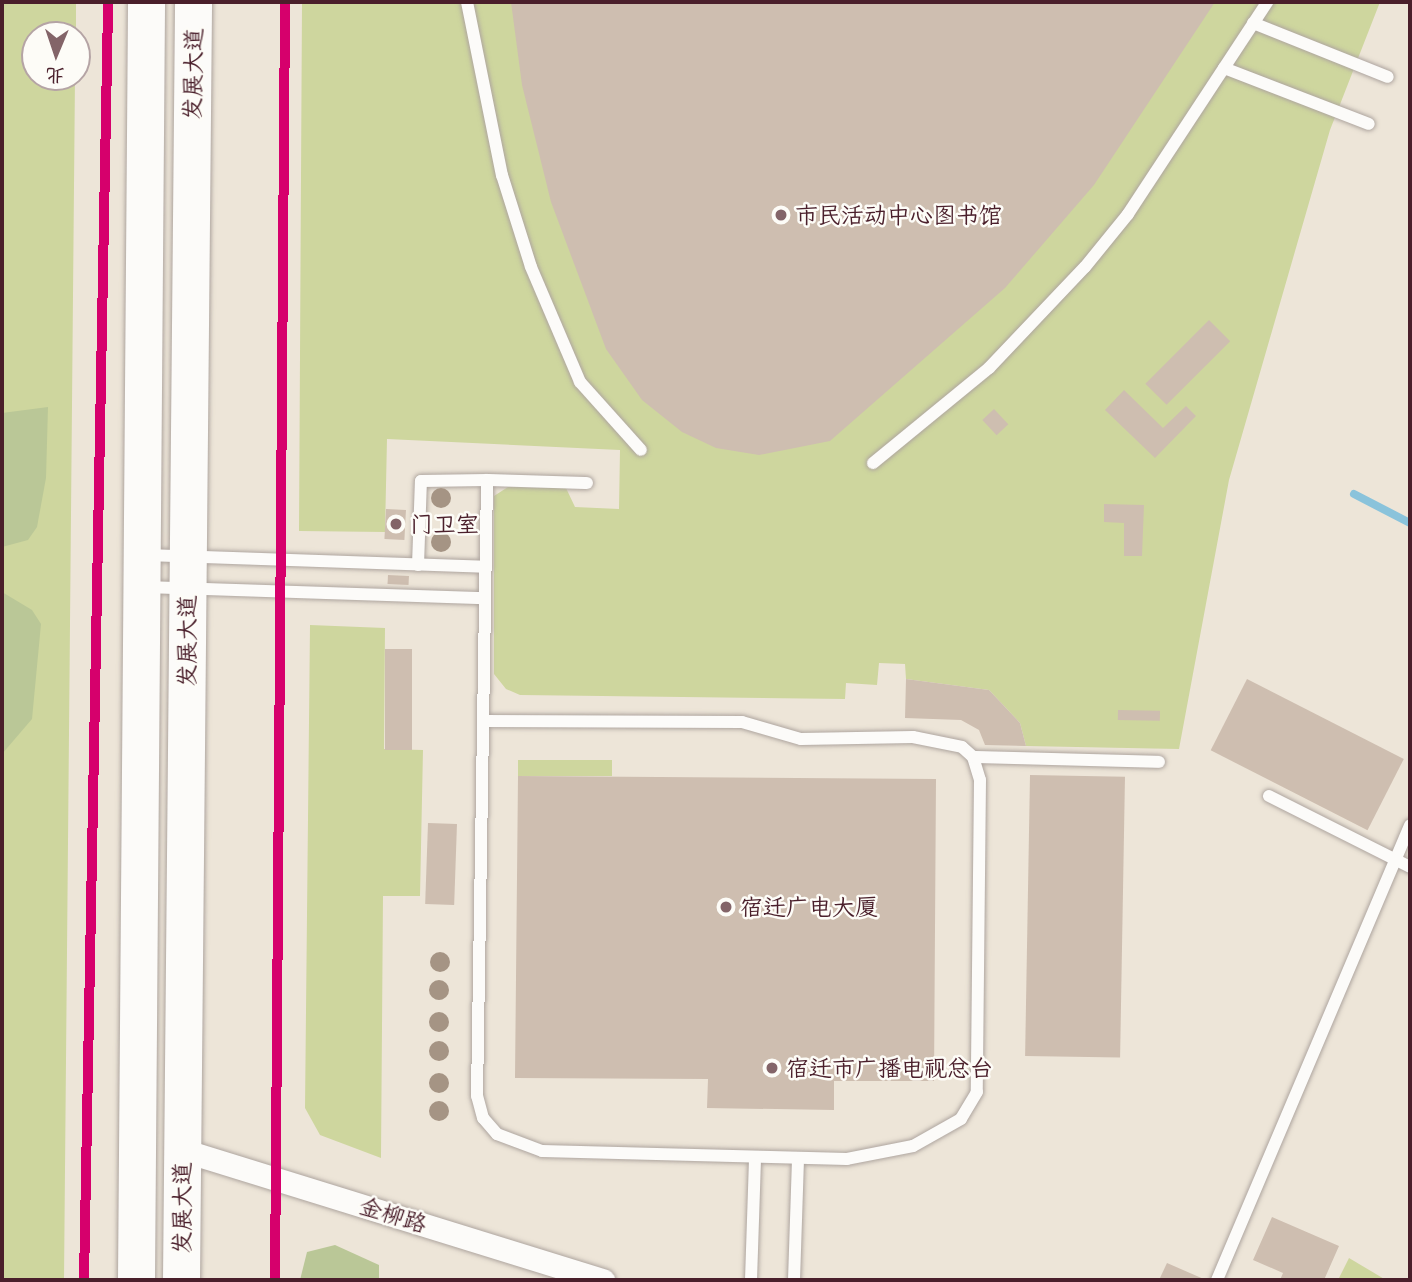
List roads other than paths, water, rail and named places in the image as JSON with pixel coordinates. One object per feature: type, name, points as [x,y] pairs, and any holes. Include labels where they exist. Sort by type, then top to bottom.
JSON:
[{"type":"main road","name":"发展大道","points":[[136,1280],[146,2]]},
{"type":"main road","name":"发展大道","points":[[181,1280],[193,2]]},
{"type":"street","name":"金柳路","points":[[183,1150],[603,1280]]},
{"type":"lane","points":[[467,2],[499,162],[531,267],[580,382],[641,450]]},
{"type":"lane","points":[[873,463],[940,411],[1053,303],[1128,214],[1267,2]]},
{"type":"lane","points":[[1253,23],[1388,77]]},
{"type":"lane","points":[[1224,68],[1369,124]]},
{"type":"lane","points":[[487,480],[477,1096],[483,1118],[497,1134],[542,1151],[798,1158],[876,1157],[913,1146],[947,1130],[972,1105],[981,780],[973,757]]},
{"type":"lane","points":[[418,565],[421,481],[587,483]]},
{"type":"lane","points":[[142,571],[418,565],[485,567]]},
{"type":"lane","points":[[142,571],[188,572],[485,598]]},
{"type":"lane","points":[[484,721],[742,722],[801,740],[941,739],[973,757],[1159,762]]},
{"type":"lane","points":[[1269,796],[1410,867]]},
{"type":"lane","points":[[1217,1280],[1410,825]]},
{"type":"lane","points":[[751,1280],[755,1157]]},
{"type":"lane","points":[[794,1280],[798,1158]]},
{"type":"waterway","points":[[1354,494],[1410,523]]},
{"type":"place","name":"市民活动中心图书馆","points":[[781,215]]},
{"type":"place","name":"门卫室","points":[[396,524]]},
{"type":"place","name":"宿迁广电大厦","points":[[726,907]]},
{"type":"place","name":"宿迁市广播电视总台","points":[[772,1068]]}]
